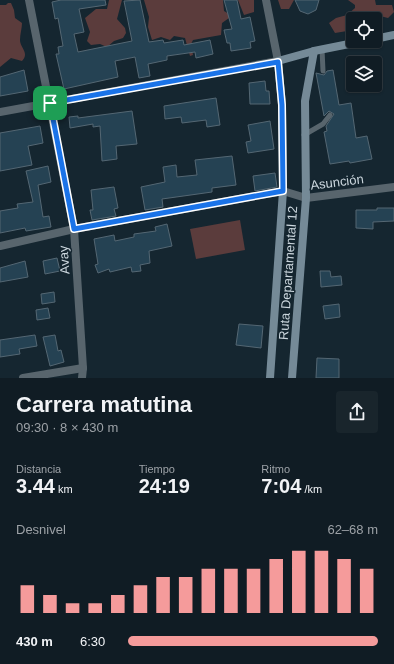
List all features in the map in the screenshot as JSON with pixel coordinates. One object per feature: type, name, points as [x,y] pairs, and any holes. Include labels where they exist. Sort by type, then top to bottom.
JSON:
[{"type":"main road","points":[[382,38],[394,35]]},
{"type":"main road","points":[[278,62],[318,50],[346,45]]},
{"type":"main road","name":"Ruta Departamental 12","points":[[292,378],[306,198],[304,135],[305,101],[318,50]]},
{"type":"main road","name":"Ruta Departamental 12","points":[[270,378],[283,191],[282,105],[278,62]]},
{"type":"street","name":"Avay","points":[[29,0],[74,229],[83,368],[82,378]]},
{"type":"street","points":[[0,112],[278,62],[266,0]]},
{"type":"street","name":"Asunción","points":[[283,191],[306,198],[394,187]]},
{"type":"street","points":[[0,246],[74,229],[283,191]]},
{"type":"street","points":[[24,378],[83,368]]},
{"type":"lane","points":[[318,50],[323,72]]},
{"type":"lane","points":[[304,135],[323,124],[330,115]]},
{"type":"shaded area","points":[[109,0],[122,0],[117,19],[125,28],[126,33],[123,38],[114,41],[107,47],[100,44],[91,45],[87,41],[90,32],[85,18],[96,9],[107,9]]},
{"type":"shaded area","points":[[144,0],[223,0],[224,11],[229,14],[229,18],[222,23],[221,35],[193,40],[191,44],[193,55],[190,56],[185,38],[174,36],[170,40],[161,37],[152,40],[148,27],[149,17]]},
{"type":"shaded area","points":[[238,0],[254,0],[254,12],[244,15]]},
{"type":"shaded area","points":[[278,0],[294,0],[289,9],[281,9]]},
{"type":"shaded area","points":[[348,0],[375,0],[376,5],[392,5],[394,12],[388,18],[382,16],[382,12],[350,12],[355,8],[355,5]]},
{"type":"shaded area","points":[[11,3],[15,18],[22,23],[20,43],[25,55],[22,61],[11,58],[0,67],[0,5],[6,5]]},
{"type":"shaded area","points":[[346,15],[346,31],[335,33],[329,23],[336,18]]},
{"type":"shaded area","points":[[240,220],[245,250],[196,259],[190,229]]},
{"type":"building","points":[[61,0],[105,0],[106,5],[79,9],[84,32],[74,34],[78,52],[132,41],[124,1],[140,0],[149,42],[163,40],[164,43],[183,40],[184,45],[210,40],[213,54],[196,58],[195,52],[167,56],[167,60],[148,64],[150,76],[139,78],[135,57],[115,61],[118,77],[64,89],[56,54],[59,54],[58,47],[63,46],[58,18],[55,19],[52,2]]},
{"type":"building","points":[[224,0],[237,0],[241,19],[250,17],[255,41],[250,42],[251,48],[231,51],[230,43],[227,43],[224,30],[232,29]]},
{"type":"building","points":[[295,0],[319,0],[316,10],[308,14],[300,11]]},
{"type":"building","points":[[24,70],[28,91],[0,96],[0,77]]},
{"type":"building","points":[[333,70],[339,105],[351,103],[356,138],[367,136],[372,159],[350,163],[349,161],[330,164],[324,132],[327,131],[326,126],[334,114],[329,111],[324,116],[316,73],[324,75],[327,71]]},
{"type":"building","points":[[265,81],[266,91],[269,91],[270,104],[250,104],[249,83]]},
{"type":"building","points":[[216,98],[220,125],[207,127],[206,120],[182,123],[181,117],[165,119],[164,106]]},
{"type":"building","points":[[132,111],[137,144],[116,146],[117,159],[102,161],[100,126],[93,127],[93,124],[70,128],[69,117],[78,116],[78,118]]},
{"type":"building","points":[[270,121],[274,149],[248,153],[246,142],[251,141],[248,125]]},
{"type":"building","points":[[40,126],[43,143],[28,146],[32,165],[0,171],[0,133]]},
{"type":"building","points":[[232,156],[236,185],[212,188],[212,192],[162,199],[163,207],[145,210],[141,187],[165,182],[163,167],[176,165],[177,177],[197,175],[195,160]]},
{"type":"building","points":[[48,166],[51,182],[38,185],[43,217],[49,216],[51,227],[26,231],[25,228],[0,233],[0,211],[18,208],[17,204],[33,202],[26,171]]},
{"type":"building","points":[[275,173],[277,187],[255,191],[253,176]]},
{"type":"building","points":[[114,187],[118,208],[114,209],[116,216],[92,220],[90,210],[93,210],[91,190]]},
{"type":"building","points":[[377,208],[394,208],[394,221],[373,222],[373,229],[356,228],[356,210],[377,210]]},
{"type":"building","points":[[167,224],[172,246],[149,251],[150,263],[140,265],[141,271],[132,272],[131,267],[110,272],[109,269],[98,273],[95,265],[98,264],[94,239],[114,235],[115,241],[134,237],[134,234],[156,231],[155,227]]},
{"type":"building","points":[[57,258],[60,271],[45,274],[43,261]]},
{"type":"building","points":[[25,261],[28,277],[0,282],[0,268]]},
{"type":"building","points":[[320,271],[330,271],[331,277],[341,276],[342,285],[321,287]]},
{"type":"building","points":[[54,292],[55,302],[42,304],[41,294]]},
{"type":"building","points":[[339,304],[340,317],[325,319],[323,306]]},
{"type":"building","points":[[48,308],[50,318],[37,320],[36,310]]},
{"type":"building","points":[[239,324],[263,326],[261,348],[236,345]]},
{"type":"building","points":[[35,335],[37,346],[19,349],[20,354],[0,357],[0,340]]},
{"type":"building","points":[[55,335],[58,351],[61,350],[64,362],[50,366],[43,337]]},
{"type":"building","points":[[317,358],[339,359],[339,378],[316,378]]},
{"type":"route","points":[[278,62],[282,105],[283,191],[74,229],[50,103],[278,62]]}]
